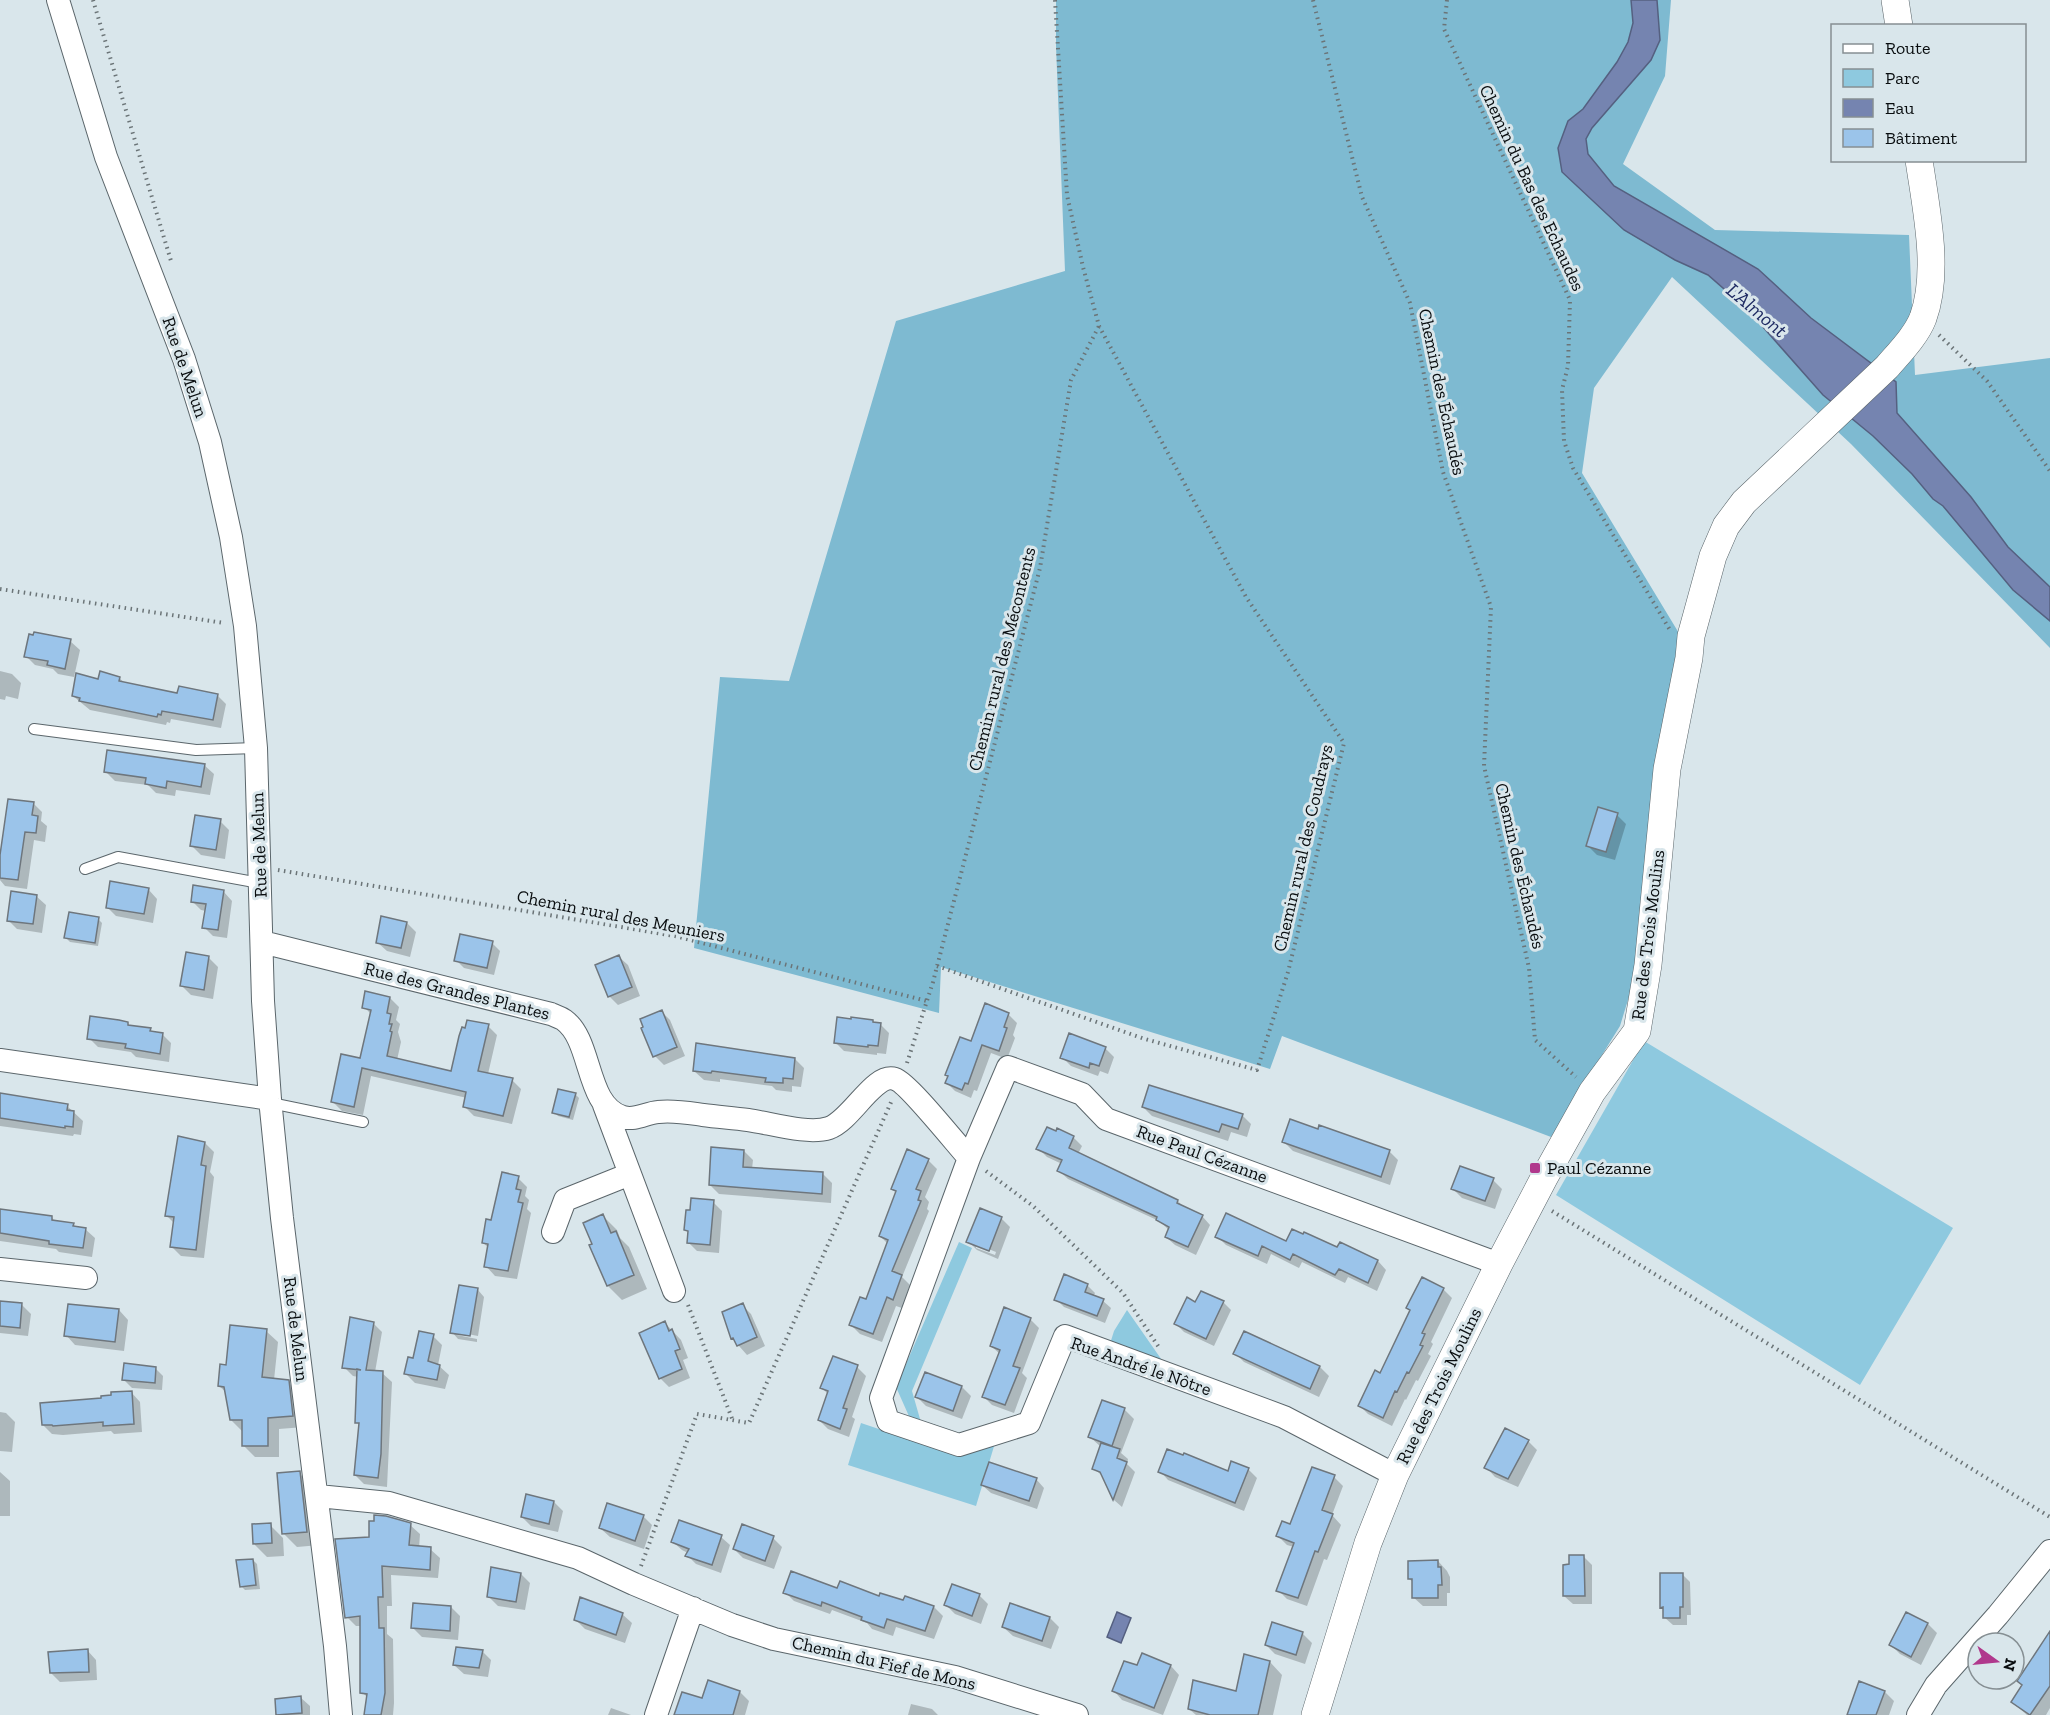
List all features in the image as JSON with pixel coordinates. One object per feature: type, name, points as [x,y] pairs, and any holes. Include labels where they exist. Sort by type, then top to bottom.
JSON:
[{"type":"street","name":"Rue de Melun","points":[[58,0],[106,157],[184,359],[210,442],[231,537],[245,626],[256,748],[263,1001],[270,1101],[282,1218],[318,1496],[341,1715]]},
{"type":"street","points":[[1895,0],[1899,24]]},
{"type":"street","points":[[1919,162],[1927,216],[1931,282],[1922,319]]},
{"type":"street","name":"Rue des Trois Moulins","points":[[1315,1715],[1368,1543],[1395,1475],[1533,1200],[1592,1092],[1637,1031],[1648,965],[1667,769],[1689,658],[1691,636],[1713,556],[1726,526],[1744,502],[1887,367],[1901,351],[1922,319]]},
{"type":"street","name":"Rue des Grandes Plantes","points":[[261,942],[552,1014],[563,1019],[575,1034],[604,1105]]},
{"type":"street","points":[[0,1060],[270,1101]]},
{"type":"street","name":"Rue Paul Cézanne","points":[[969,1158],[1008,1066],[1082,1094],[1107,1119],[1499,1264]]},
{"type":"street","points":[[604,1105],[614,1114],[626,1119],[657,1112],[674,1112],[747,1119],[812,1130],[829,1128],[846,1119],[870,1090],[883,1079],[893,1078],[900,1082],[969,1158]]},
{"type":"street","points":[[604,1105],[674,1291]]},
{"type":"street","name":"Rue André le Nôtre","points":[[969,1158],[880,1398],[888,1421],[959,1445],[1029,1424],[1065,1336],[1284,1417],[1395,1475]]},
{"type":"street","points":[[553,1232],[565,1200],[630,1174]]},
{"type":"street","points":[[0,1269],[86,1278]]},
{"type":"street","name":"Chemin du Fief de Mons","points":[[318,1496],[389,1503],[578,1558],[732,1625],[774,1639],[955,1677],[1077,1715]]},
{"type":"street","points":[[1918,1715],[1936,1685],[1998,1615],[2050,1551]]},
{"type":"street","points":[[656,1715],[693,1608]]},
{"type":"lane","points":[[34,729],[196,750],[256,748]]},
{"type":"lane","points":[[84,869],[118,857],[259,875]]},
{"type":"lane","points":[[270,1101],[363,1122]]},
{"type":"path","name":"Chemin rural des Coudrays","points":[[937,966],[1145,1039],[1257,1070],[1288,972],[1344,743],[1246,597],[1099,326],[1067,195],[1055,0]]},
{"type":"path","name":"Chemin des Échaudés","points":[[1313,0],[1362,197],[1410,303],[1443,472],[1491,607],[1484,766],[1529,968],[1535,1040],[1592,1092]]},
{"type":"path","name":"Chemin du Bas des Echaudes","points":[[1447,0],[1444,29],[1570,300],[1568,366],[1562,390],[1564,441],[1573,468],[1669,630],[1691,636]]},
{"type":"path","points":[[1922,319],[1987,381],[2050,471]]},
{"type":"path","name":"Chemin rural des Mécontents","points":[[927,1001],[1040,568],[1071,380],[1099,326]]},
{"type":"path","points":[[0,589],[245,626]]},
{"type":"path","name":"Chemin rural des Meuniers","points":[[259,875],[675,936],[927,1001]]},
{"type":"path","points":[[634,1584],[697,1414],[749,1423],[900,1082],[927,1001]]},
{"type":"path","points":[[969,1158],[1033,1206],[1123,1293],[1180,1379]]},
{"type":"path","points":[[1533,1200],[2050,1517]]},
{"type":"path","points":[[674,1291],[681,1287],[734,1422]]},
{"type":"green space","points":[[1644,1041],[1953,1228],[1860,1385],[1556,1195]]},
{"type":"green space","points":[[959,1242],[972,1248],[912,1391],[922,1426],[912,1423],[896,1387]]},
{"type":"green space","points":[[1127,1310],[1166,1366],[1109,1347],[1114,1331]]},
{"type":"green space","points":[[861,1423],[953,1454],[995,1443],[976,1506],[848,1465]]},
{"type":"shaded area","points":[[1056,0],[1671,0],[1665,76],[1623,164],[1715,230],[1909,235],[1915,375],[2050,358],[2050,648],[1851,444],[1672,277],[1594,388],[1582,473],[1694,658],[1661,892],[1620,1026],[1551,1137],[1282,1036],[1270,1069],[941,967],[939,1013],[694,948],[720,677],[789,681],[896,321],[1065,271]]},
{"type":"water","name":"L'Almont","points":[[1631,0],[1657,0],[1660,40],[1651,60],[1592,128],[1586,139],[1588,154],[1614,186],[1758,269],[1811,318],[1896,382],[1897,413],[1971,497],[2008,547],[2050,587],[2050,621],[2013,590],[1943,506],[1933,499],[1912,474],[1873,436],[1823,395],[1748,310],[1708,275],[1675,260],[1624,230],[1562,172],[1558,148],[1568,121],[1583,109],[1617,62],[1628,42],[1633,23]]},
{"type":"water","points":[[1117,1612],[1131,1618],[1121,1643],[1107,1637]]},
{"type":"building","points":[[34,632],[71,639],[65,669],[47,665],[48,661],[24,657],[29,634],[33,635]]},
{"type":"building","points":[[100,671],[120,677],[119,681],[177,693],[179,686],[218,694],[213,720],[162,711],[157,717],[79,701],[80,698],[72,696],[76,673],[98,679]]},
{"type":"building","points":[[107,750],[205,764],[201,787],[167,781],[166,788],[145,784],[146,778],[104,772]]},
{"type":"building","points":[[8,799],[34,802],[32,815],[38,816],[36,833],[25,832],[18,880],[0,878],[0,855]]},
{"type":"building","points":[[1598,807],[1618,813],[1606,852],[1586,846]]},
{"type":"building","points":[[195,815],[221,819],[216,850],[190,846]]},
{"type":"building","points":[[110,881],[149,888],[144,914],[106,908]]},
{"type":"building","points":[[193,885],[224,890],[218,930],[202,928],[206,904],[191,902]]},
{"type":"building","points":[[11,891],[37,895],[33,924],[7,921]]},
{"type":"building","points":[[69,912],[99,917],[95,943],[64,938]]},
{"type":"building","points":[[381,916],[407,922],[401,948],[376,943]]},
{"type":"building","points":[[460,934],[493,941],[487,968],[454,961]]},
{"type":"building","points":[[186,952],[209,956],[204,990],[180,986]]},
{"type":"building","points":[[619,955],[632,987],[608,997],[595,965]]},
{"type":"building","points":[[365,991],[390,997],[387,1013],[391,1014],[389,1024],[392,1024],[390,1031],[392,1032],[387,1056],[451,1071],[459,1036],[467,1020],[489,1024],[478,1071],[513,1078],[503,1116],[463,1107],[466,1092],[362,1068],[354,1107],[331,1102],[341,1054],[360,1058],[371,1010],[362,1008]]},
{"type":"building","points":[[985,1003],[1009,1013],[1004,1027],[1007,1028],[999,1051],[982,1045],[968,1084],[965,1083],[962,1090],[945,1083],[948,1076],[945,1075],[960,1037],[971,1041]]},
{"type":"building","points":[[662,1010],[677,1047],[653,1057],[641,1028],[643,1027],[640,1019]]},
{"type":"building","points":[[90,1016],[128,1022],[128,1025],[151,1028],[150,1031],[163,1033],[160,1054],[125,1048],[126,1044],[87,1039]]},
{"type":"building","points":[[837,1017],[873,1020],[873,1022],[881,1023],[878,1046],[834,1043]]},
{"type":"building","points":[[1069,1033],[1106,1047],[1099,1066],[1090,1063],[1089,1068],[1060,1058]]},
{"type":"building","points":[[696,1043],[795,1058],[793,1079],[783,1078],[783,1083],[765,1082],[766,1078],[712,1071],[711,1073],[693,1071]]},
{"type":"building","points":[[1149,1085],[1243,1114],[1238,1129],[1222,1124],[1219,1132],[1142,1107]]},
{"type":"building","points":[[558,1089],[576,1093],[569,1117],[552,1113]]},
{"type":"building","points":[[0,1093],[68,1104],[67,1110],[74,1111],[73,1127],[65,1126],[65,1128],[0,1118]]},
{"type":"building","points":[[1290,1119],[1318,1129],[1319,1125],[1390,1150],[1381,1177],[1282,1142]]},
{"type":"building","points":[[1047,1127],[1056,1131],[1057,1128],[1074,1136],[1069,1148],[1178,1200],[1177,1203],[1203,1215],[1188,1247],[1165,1237],[1169,1227],[1156,1220],[1157,1217],[1057,1171],[1062,1160],[1036,1149]]},
{"type":"building","points":[[178,1136],[205,1142],[201,1165],[206,1166],[196,1250],[170,1247],[174,1217],[165,1216]]},
{"type":"building","points":[[711,1147],[744,1150],[743,1167],[823,1172],[822,1194],[709,1185]]},
{"type":"building","points":[[907,1149],[929,1159],[916,1189],[921,1191],[918,1200],[921,1201],[892,1271],[902,1275],[893,1300],[887,1297],[873,1334],[849,1325],[860,1297],[866,1299],[888,1240],[879,1236],[896,1191],[891,1189]]},
{"type":"building","points":[[1460,1166],[1494,1178],[1485,1201],[1451,1189]]},
{"type":"building","points":[[502,1172],[519,1176],[516,1189],[521,1190],[518,1202],[523,1203],[508,1271],[484,1267],[488,1244],[482,1243],[486,1219],[491,1220]]},
{"type":"building","points":[[691,1198],[714,1200],[710,1245],[687,1243],[688,1231],[684,1230],[686,1210],[690,1210]]},
{"type":"building","points":[[980,1208],[1002,1217],[989,1251],[966,1242]]},
{"type":"building","points":[[0,1209],[52,1216],[52,1220],[74,1223],[73,1226],[86,1228],[83,1248],[49,1244],[49,1241],[0,1233]]},
{"type":"building","points":[[1226,1213],[1286,1241],[1292,1229],[1337,1247],[1340,1242],[1378,1260],[1368,1283],[1339,1269],[1335,1275],[1293,1254],[1290,1260],[1262,1246],[1258,1256],[1215,1237]]},
{"type":"building","points":[[603,1214],[611,1233],[616,1231],[634,1275],[607,1286],[589,1245],[592,1244],[583,1223]]},
{"type":"building","points":[[1064,1274],[1088,1284],[1085,1292],[1104,1299],[1097,1316],[1054,1300]]},
{"type":"building","points":[[1422,1277],[1444,1288],[1422,1333],[1425,1334],[1420,1345],[1423,1346],[1409,1373],[1407,1372],[1397,1392],[1395,1391],[1383,1418],[1358,1406],[1375,1370],[1380,1373],[1410,1310],[1406,1308]]},
{"type":"building","points":[[459,1285],[478,1288],[470,1336],[450,1333]]},
{"type":"building","points":[[1201,1291],[1224,1301],[1206,1339],[1174,1324],[1187,1297],[1195,1302]]},
{"type":"building","points":[[0,1301],[22,1303],[20,1328],[0,1326]]},
{"type":"building","points":[[743,1303],[757,1337],[737,1346],[733,1338],[731,1339],[722,1312]]},
{"type":"building","points":[[68,1304],[119,1309],[115,1342],[64,1336]]},
{"type":"building","points":[[1004,1307],[1031,1318],[1013,1366],[1020,1368],[1005,1405],[982,1397],[1000,1350],[990,1346]]},
{"type":"building","points":[[350,1317],[374,1322],[366,1370],[383,1371],[381,1454],[378,1478],[354,1475],[359,1423],[355,1423],[357,1370],[342,1368]]},
{"type":"building","points":[[665,1321],[669,1331],[672,1329],[680,1349],[675,1351],[682,1369],[659,1379],[639,1333]]},
{"type":"building","points":[[230,1325],[267,1329],[262,1377],[289,1380],[293,1416],[268,1418],[268,1446],[242,1446],[242,1420],[230,1420],[224,1387],[218,1386],[220,1364],[226,1365]]},
{"type":"building","points":[[419,1331],[434,1334],[428,1361],[440,1365],[437,1380],[404,1374],[408,1357],[413,1358]]},
{"type":"building","points":[[1244,1331],[1320,1366],[1310,1389],[1233,1354]]},
{"type":"building","points":[[833,1356],[858,1365],[843,1408],[847,1409],[840,1429],[818,1420],[828,1391],[820,1388]]},
{"type":"building","points":[[124,1363],[156,1367],[155,1383],[122,1380]]},
{"type":"building","points":[[925,1372],[962,1386],[953,1411],[915,1397]]},
{"type":"building","points":[[132,1391],[134,1424],[103,1426],[103,1422],[42,1425],[40,1403],[101,1398],[101,1396],[111,1395],[111,1392]]},
{"type":"building","points":[[1102,1400],[1125,1408],[1112,1446],[1088,1437]]},
{"type":"building","points":[[1505,1428],[1529,1440],[1508,1479],[1484,1468]]},
{"type":"building","points":[[1101,1443],[1120,1449],[1117,1458],[1127,1462],[1113,1500],[1100,1472],[1092,1469]]},
{"type":"building","points":[[1167,1449],[1183,1455],[1184,1453],[1228,1471],[1231,1461],[1249,1468],[1235,1503],[1158,1472]]},
{"type":"building","points":[[989,1462],[1037,1478],[1029,1501],[981,1485]]},
{"type":"building","points":[[1312,1467],[1335,1475],[1322,1510],[1333,1514],[1318,1552],[1315,1551],[1298,1598],[1276,1591],[1294,1543],[1276,1536],[1282,1521],[1290,1524]]},
{"type":"building","points":[[300,1471],[307,1532],[282,1534],[277,1473]]},
{"type":"building","points":[[526,1494],[554,1501],[549,1524],[521,1517]]},
{"type":"building","points":[[607,1503],[644,1515],[635,1541],[599,1528]]},
{"type":"building","points":[[374,1515],[411,1523],[409,1545],[431,1547],[430,1570],[382,1566],[383,1597],[378,1597],[379,1628],[384,1628],[385,1693],[381,1715],[364,1715],[367,1694],[360,1693],[360,1616],[345,1618],[335,1539],[369,1537],[369,1521],[374,1521]]},
{"type":"building","points":[[679,1520],[722,1535],[712,1565],[685,1556],[689,1549],[671,1542]]},
{"type":"building","points":[[271,1523],[272,1543],[253,1544],[252,1524]]},
{"type":"building","points":[[742,1524],[774,1536],[765,1561],[733,1549]]},
{"type":"building","points":[[1569,1555],[1584,1555],[1585,1596],[1563,1596],[1563,1565],[1569,1564]]},
{"type":"building","points":[[253,1559],[256,1585],[240,1587],[236,1560]]},
{"type":"building","points":[[1438,1560],[1438,1567],[1441,1567],[1442,1585],[1438,1585],[1438,1598],[1412,1598],[1412,1579],[1408,1579],[1408,1561]]},
{"type":"building","points":[[491,1567],[521,1573],[516,1602],[487,1597]]},
{"type":"building","points":[[791,1571],[837,1588],[840,1581],[879,1596],[880,1593],[903,1600],[905,1596],[934,1606],[925,1631],[887,1619],[884,1628],[822,1602],[821,1606],[783,1593]]},
{"type":"building","points":[[1660,1573],[1683,1573],[1683,1607],[1680,1607],[1680,1618],[1663,1618],[1663,1607],[1660,1608]]},
{"type":"building","points":[[952,1584],[980,1594],[972,1616],[944,1605]]},
{"type":"building","points":[[580,1597],[623,1613],[616,1635],[574,1620]]},
{"type":"building","points":[[413,1603],[451,1606],[450,1631],[411,1628]]},
{"type":"building","points":[[1010,1603],[1050,1617],[1042,1641],[1002,1627]]},
{"type":"building","points":[[1906,1612],[1928,1623],[1911,1657],[1889,1645]]},
{"type":"building","points":[[1272,1622],[1303,1632],[1296,1655],[1265,1645]]},
{"type":"building","points":[[2050,1631],[2050,1686],[2030,1715],[2011,1702],[2018,1691],[2026,1691],[2026,1667]]},
{"type":"building","points":[[456,1647],[483,1650],[479,1668],[453,1665]]},
{"type":"building","points":[[88,1649],[89,1672],[50,1673],[48,1652]]},
{"type":"building","points":[[1142,1653],[1171,1665],[1154,1708],[1112,1691],[1124,1661],[1137,1665]]},
{"type":"building","points":[[1244,1654],[1270,1661],[1258,1715],[1210,1715],[1188,1709],[1193,1680],[1236,1691]]},
{"type":"building","points":[[708,1680],[740,1691],[733,1715],[674,1715],[682,1692],[702,1698]]},
{"type":"building","points":[[1859,1681],[1885,1691],[1876,1715],[1847,1715]]},
{"type":"building","points":[[301,1696],[302,1713],[276,1715],[275,1699]]},
{"type":"place","name":"Paul Cézanne","points":[[1535,1168]]}]
